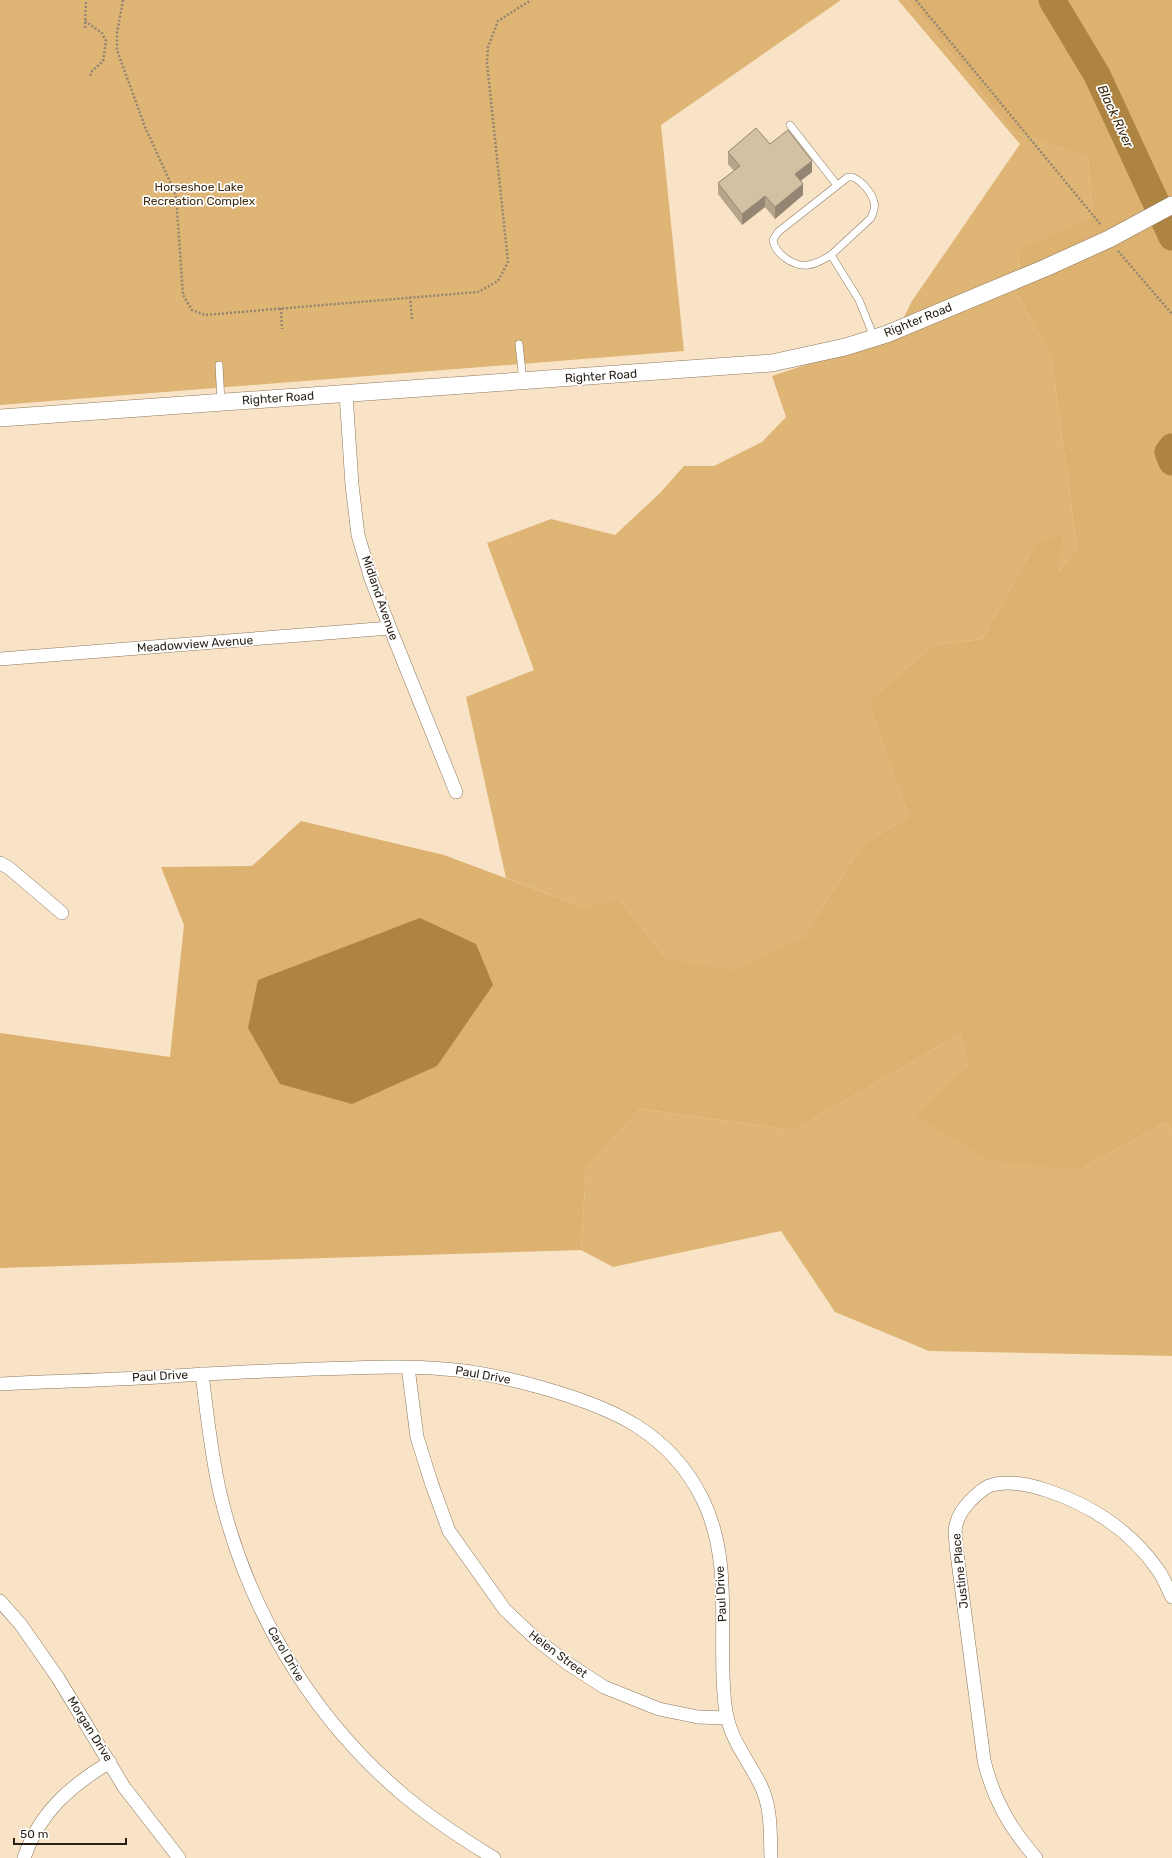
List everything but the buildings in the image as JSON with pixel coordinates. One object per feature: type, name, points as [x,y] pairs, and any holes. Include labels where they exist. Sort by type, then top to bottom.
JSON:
[{"type":"street","name":"Righter Road","points":[[0,418],[772,364],[816,355],[874,338],[1045,268],[1109,239],[1172,205]]},
{"type":"street","name":"Midland Avenue","points":[[346,394],[352,485],[358,535],[371,579],[456,792]]},
{"type":"street","name":"Meadowview Avenue","points":[[0,659],[390,628]]},
{"type":"street","points":[[0,863],[9,868],[62,913]]},
{"type":"street","name":"Paul Drive","points":[[0,1384],[380,1367],[444,1369],[480,1374],[525,1383],[584,1400],[612,1411],[646,1431],[669,1451],[688,1476],[703,1501],[713,1528],[719,1560],[723,1606],[723,1665],[727,1718]]},
{"type":"street","name":"Helen Street","points":[[408,1368],[417,1438],[449,1531],[505,1610],[536,1639],[567,1663],[604,1687],[658,1709],[698,1717],[727,1718]]},
{"type":"street","name":"Carol Drive","points":[[202,1374],[210,1443],[220,1494],[233,1540],[252,1589],[279,1647],[309,1693],[339,1730],[371,1765],[400,1792],[446,1829],[494,1858]]},
{"type":"street","name":"Justine Place","points":[[1036,1858],[1022,1842],[1004,1815],[990,1786],[984,1760],[956,1546],[956,1525],[961,1511],[975,1496],[988,1486],[1003,1484],[1021,1485],[1050,1492],[1081,1505],[1106,1519],[1122,1533],[1158,1570],[1172,1597]]},
{"type":"street","name":"Morgan Drive","points":[[0,1600],[21,1625],[58,1678],[124,1787],[178,1858]]},
{"type":"street","points":[[727,1718],[732,1736],[762,1788],[770,1814],[771,1858]]},
{"type":"street","points":[[24,1858],[28,1845],[42,1820],[64,1795],[91,1773],[110,1762]]},
{"type":"lane","points":[[790,125],[837,185]]},
{"type":"lane","points":[[848,177],[856,178],[872,196],[875,210],[871,218],[831,255],[815,264],[800,264],[783,256],[777,250],[773,240],[778,232],[837,185],[848,177]]},
{"type":"lane","points":[[831,255],[859,300],[874,338]]},
{"type":"lane","points":[[518,344],[523,381]]},
{"type":"lane","points":[[219,365],[221,402]]},
{"type":"path","points":[[85,28],[86,0]]},
{"type":"path","points":[[123,0],[117,33],[117,50],[145,127],[176,195],[183,295],[192,310],[205,315],[478,292],[498,281],[508,262],[487,63],[488,47],[498,21],[531,0]]},
{"type":"path","points":[[916,0],[1102,226]]},
{"type":"path","points":[[85,21],[102,33],[106,42],[103,61],[92,71],[90,76]]},
{"type":"path","points":[[1112,245],[1172,314]]},
{"type":"path","points":[[410,297],[412,319]]},
{"type":"path","points":[[282,308],[282,329]]},
{"type":"green space","name":"Horseshoe Lake Recreation Complex","points":[[0,0],[841,0],[661,125],[684,351],[0,405]]},
{"type":"green space","points":[[898,0],[908,0],[1012,131],[1088,158],[1092,216],[1019,251],[1018,295],[1051,357],[1077,547],[1058,573],[1037,541],[982,639],[933,645],[868,702],[909,817],[863,844],[804,936],[736,972],[666,958],[618,898],[583,907],[506,878],[466,697],[534,670],[487,543],[551,519],[615,535],[660,493],[684,466],[714,466],[762,442],[786,417],[772,376],[895,335],[912,301],[1020,144]]},
{"type":"green space","points":[[960,1034],[968,1066],[1079,1170],[1166,1122],[1172,1130],[1172,1356],[929,1351],[835,1312],[781,1231],[613,1267],[581,1250],[586,1169],[640,1109],[794,1130]]},
{"type":"shaded area","points":[[908,0],[1172,0],[1172,1130],[1166,1122],[1079,1170],[990,1160],[916,1116],[968,1066],[960,1034],[794,1130],[640,1109],[586,1169],[581,1250],[0,1268],[0,1033],[170,1057],[184,925],[161,867],[252,866],[301,821],[444,855],[583,907],[618,898],[666,958],[736,971],[804,936],[863,844],[909,817],[868,702],[933,645],[982,639],[1037,541],[1062,537],[1059,572],[1077,547],[1051,357],[1018,295],[1019,250],[1092,216],[1088,158],[1012,131]]},
{"type":"shaded area","points":[[420,918],[476,944],[493,985],[437,1066],[352,1104],[280,1084],[248,1028],[258,980]]},
{"type":"waterway","name":"Black River","points":[[1052,0],[1097,75],[1172,237]]},
{"type":"waterway","name":"Black River","points":[[1172,447],[1168,452],[1172,462]]}]
